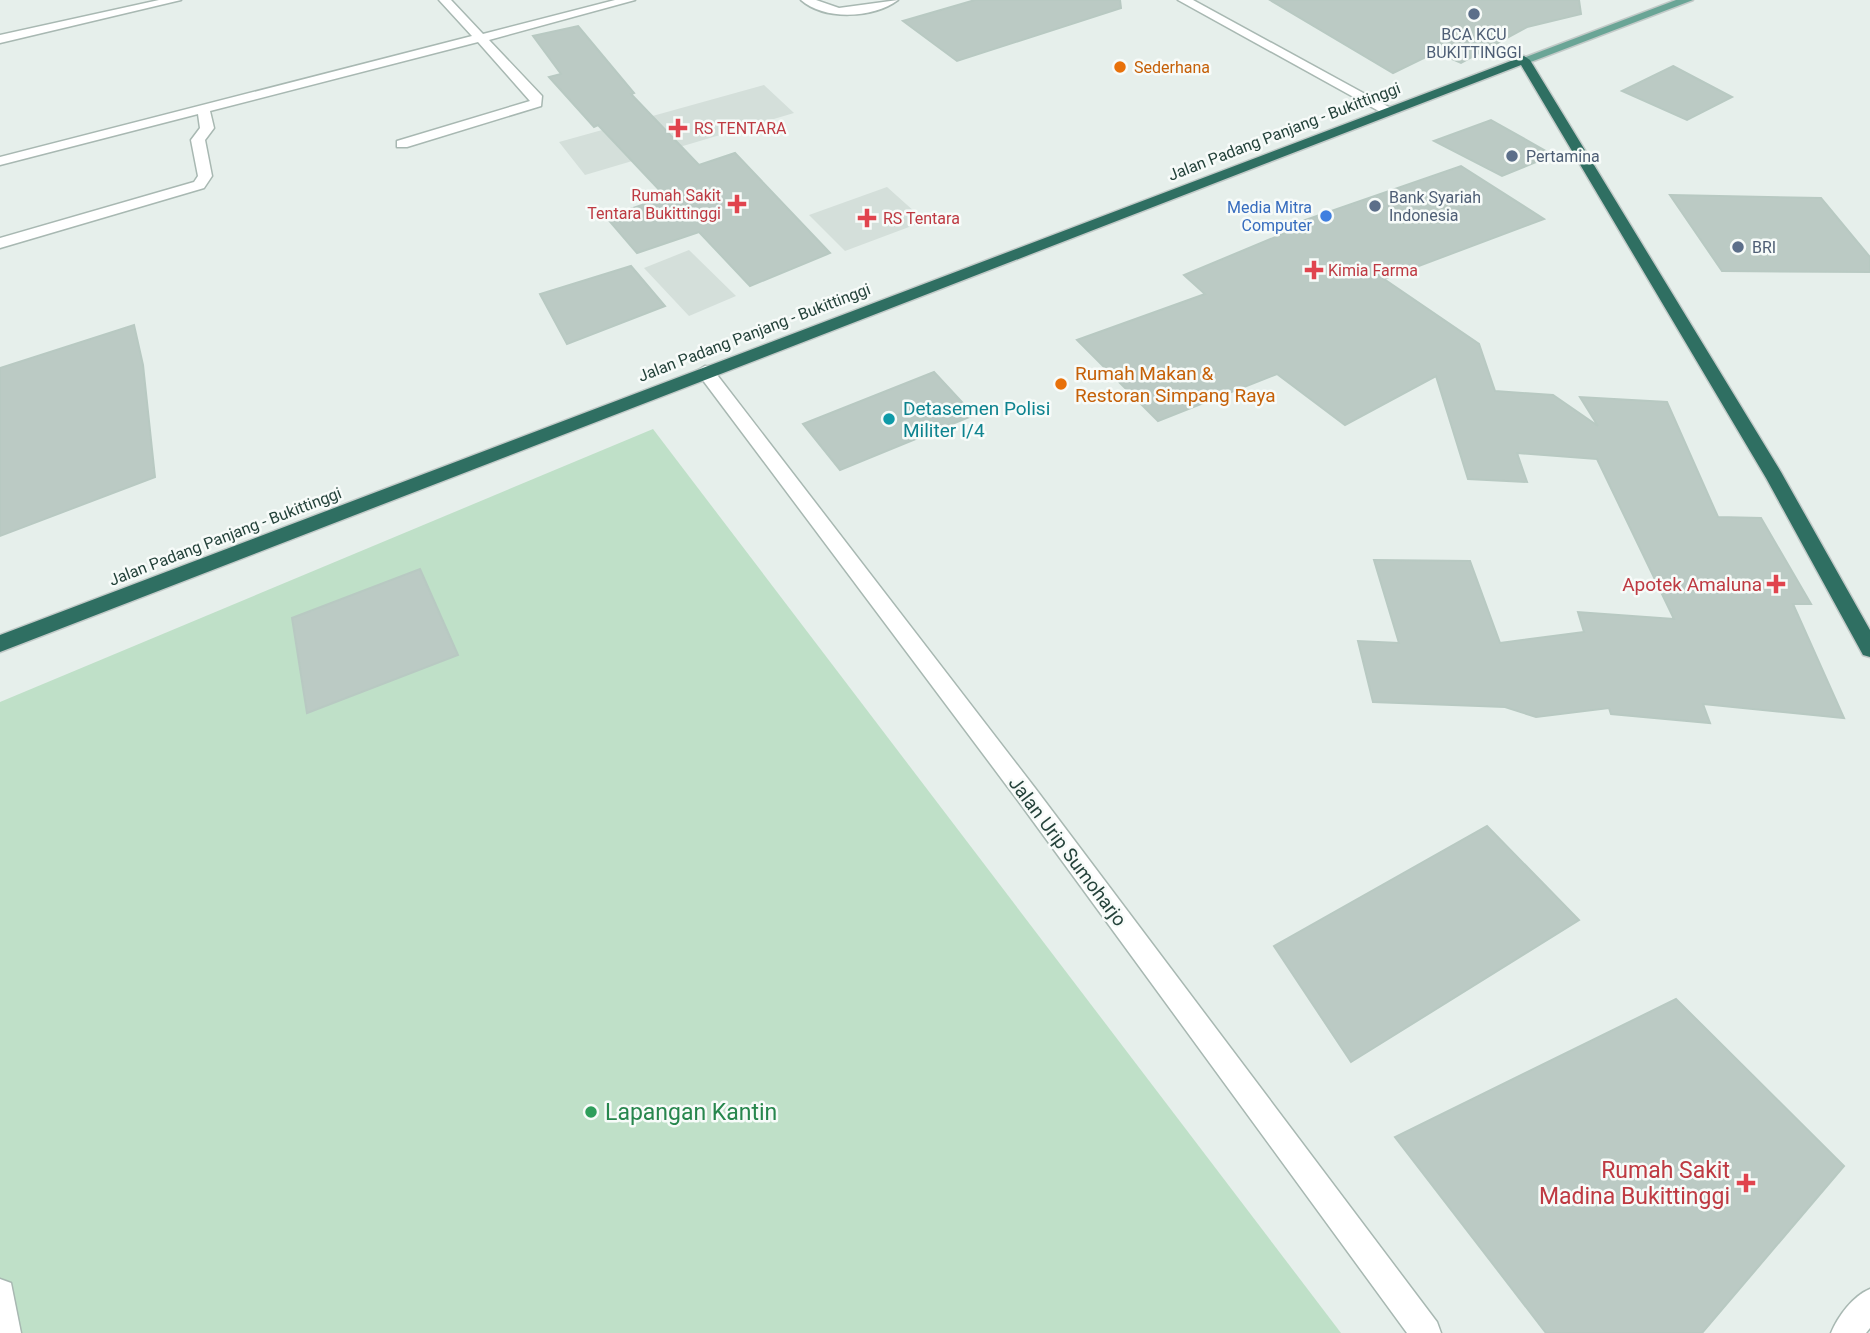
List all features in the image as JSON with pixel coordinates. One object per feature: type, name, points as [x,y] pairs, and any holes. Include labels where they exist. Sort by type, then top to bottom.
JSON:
[{"type":"highway","name":"Jalan Padang Panjang - Bukittinggi","points":[[0,644],[705,371],[1524,60]]},
{"type":"highway","points":[[1524,60],[1776,477],[1870,649]]},
{"type":"main road","points":[[1524,60],[1668,2],[1687,0]]},
{"type":"street","points":[[0,39],[175,0]]},
{"type":"street","points":[[402,144],[536,103],[534,94],[445,0]]},
{"type":"street","points":[[0,161],[629,0]]},
{"type":"street","points":[[807,0],[825,11],[837,13],[892,0]]},
{"type":"street","points":[[1184,0],[1391,112]]},
{"type":"street","points":[[0,243],[199,185],[205,177],[198,140],[207,128],[203,109]]},
{"type":"street","name":"Jalan Urip Sumoharjo","points":[[705,371],[1043,818],[1426,1333]]},
{"type":"street","points":[[0,1294],[6,1333]]},
{"type":"street","points":[[1846,1333],[1870,1304]]},
{"type":"shaded area","name":"RS TENTARA","points":[[764,85],[794,113],[585,175],[559,142]]},
{"type":"shaded area","name":"RS Tentara","points":[[887,187],[925,221],[845,251],[809,215]]},
{"type":"shaded area","points":[[689,250],[736,296],[689,316],[644,268]]},
{"type":"green space","points":[[653,429],[1341,1333],[0,1333],[0,702]]},
{"type":"building","points":[[975,0],[1120,0],[1121,8],[957,61],[903,21]]},
{"type":"building","points":[[1270,0],[1579,0],[1581,14],[1527,27],[1461,63],[1436,52],[1393,73]]},
{"type":"building","points":[[578,26],[634,93],[631,94],[699,165],[735,153],[830,253],[750,286],[699,232],[637,253],[606,217],[666,197],[598,125],[594,127],[549,77],[561,74],[533,36]]},
{"type":"building","points":[[1673,66],[1732,97],[1687,120],[1622,91]]},
{"type":"building","points":[[1491,120],[1553,155],[1502,176],[1434,141]]},
{"type":"building","points":[[1461,166],[1544,219],[1384,279],[1479,344],[1495,391],[1553,395],[1598,426],[1580,397],[1667,402],[1718,517],[1761,518],[1811,604],[1793,604],[1844,718],[1703,704],[1710,723],[1611,714],[1609,708],[1536,717],[1505,707],[1373,702],[1358,641],[1399,643],[1374,560],[1470,561],[1500,643],[1584,632],[1578,612],[1674,619],[1597,459],[1517,453],[1527,482],[1468,479],[1436,376],[1345,425],[1277,374],[1158,421],[1077,340],[1205,294],[1184,275],[1309,223],[1305,220]]},
{"type":"building","points":[[1670,195],[1821,198],[1870,257],[1870,272],[1722,271]]},
{"type":"building","points":[[631,266],[665,306],[567,344],[540,294]]},
{"type":"building","points":[[134,325],[143,365],[155,477],[0,536],[0,368]]},
{"type":"building","name":"Detasemen Polisi Militer I/4","points":[[934,372],[974,415],[840,470],[803,424]]},
{"type":"building","points":[[420,569],[458,655],[307,713],[292,618]]},
{"type":"building","points":[[1487,826],[1579,920],[1351,1062],[1274,946]]},
{"type":"building","points":[[1676,999],[1844,1166],[1702,1333],[1546,1333],[1395,1137]]},
{"type":"place","name":"BCA KCU BUKITTINGGI","points":[[1474,14]]},
{"type":"place","name":"Sederhana","points":[[1120,67]]},
{"type":"place","name":"RS TENTARA","points":[[678,128]]},
{"type":"place","name":"Pertamina","points":[[1512,156]]},
{"type":"place","name":"Rumah Sakit Tentara Bukittinggi","points":[[737,204]]},
{"type":"place","name":"Bank Syariah Indonesia","points":[[1375,206]]},
{"type":"place","name":"Media Mitra Computer","points":[[1326,216]]},
{"type":"place","name":"RS Tentara","points":[[867,218]]},
{"type":"place","name":"BRI","points":[[1738,247]]},
{"type":"place","name":"Kimia Farma","points":[[1314,270]]},
{"type":"place","name":"Rumah Makan & Restoran Simpang Raya","points":[[1061,384]]},
{"type":"place","name":"Detasemen Polisi Militer I/4","points":[[889,419]]},
{"type":"place","name":"Apotek Amaluna","points":[[1776,584]]},
{"type":"place","name":"Lapangan Kantin","points":[[591,1112]]},
{"type":"place","name":"Rumah Sakit Madina Bukittinggi","points":[[1746,1183]]}]
